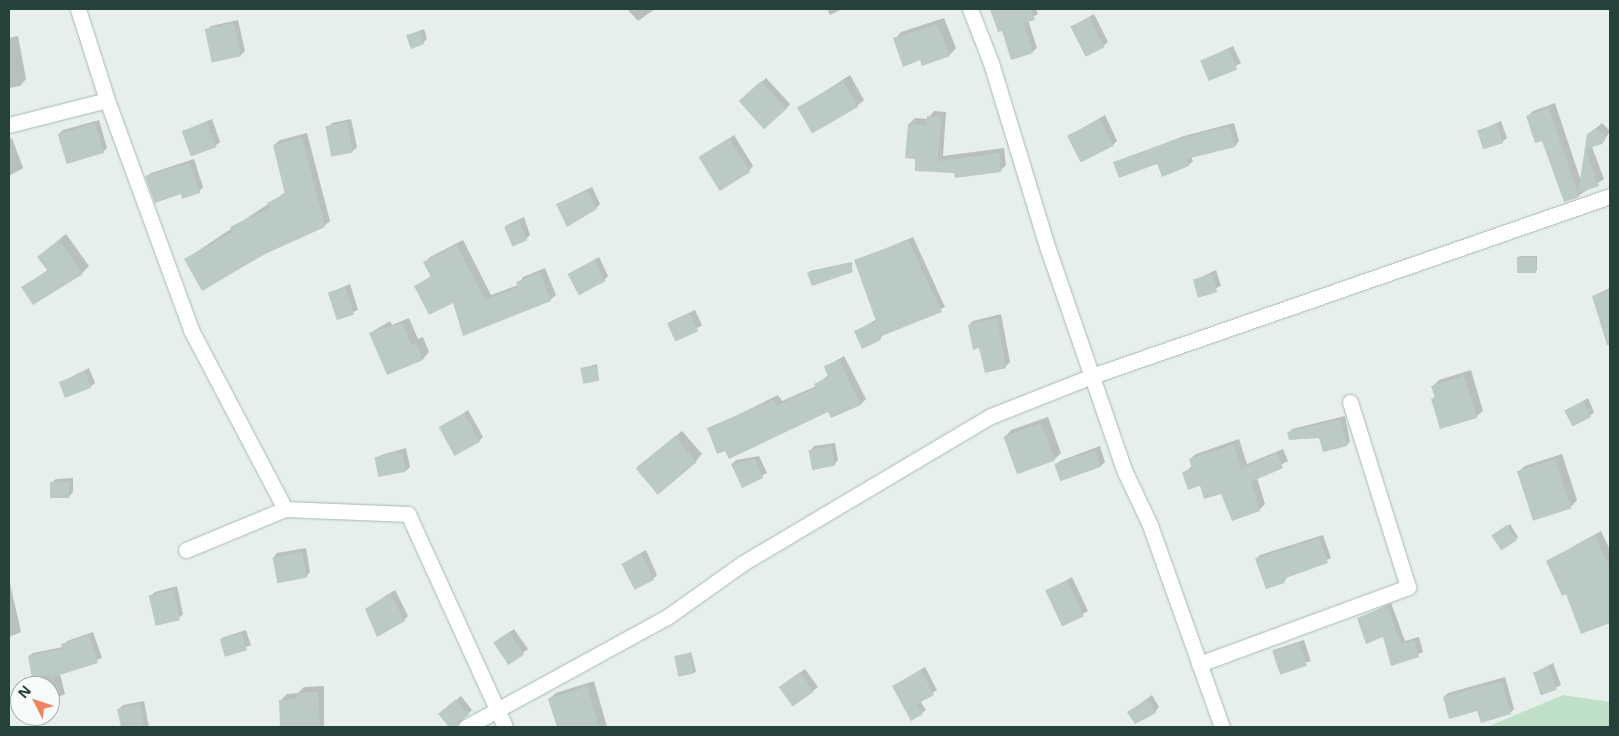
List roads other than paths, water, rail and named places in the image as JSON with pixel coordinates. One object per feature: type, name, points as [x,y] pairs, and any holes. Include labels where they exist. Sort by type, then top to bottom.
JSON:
[{"type":"street","points":[[78,9],[107,100],[191,330],[285,509]]},
{"type":"street","points":[[970,9],[990,63],[1048,248],[1125,472],[1150,525],[1222,727]]},
{"type":"street","points":[[9,125],[107,100]]},
{"type":"street","points":[[466,727],[667,617],[743,563],[991,416],[1092,376],[1610,196]]},
{"type":"street","points":[[1199,664],[1408,587],[1350,402]]},
{"type":"street","points":[[186,550],[285,509],[408,514],[496,712],[505,727]]}]
